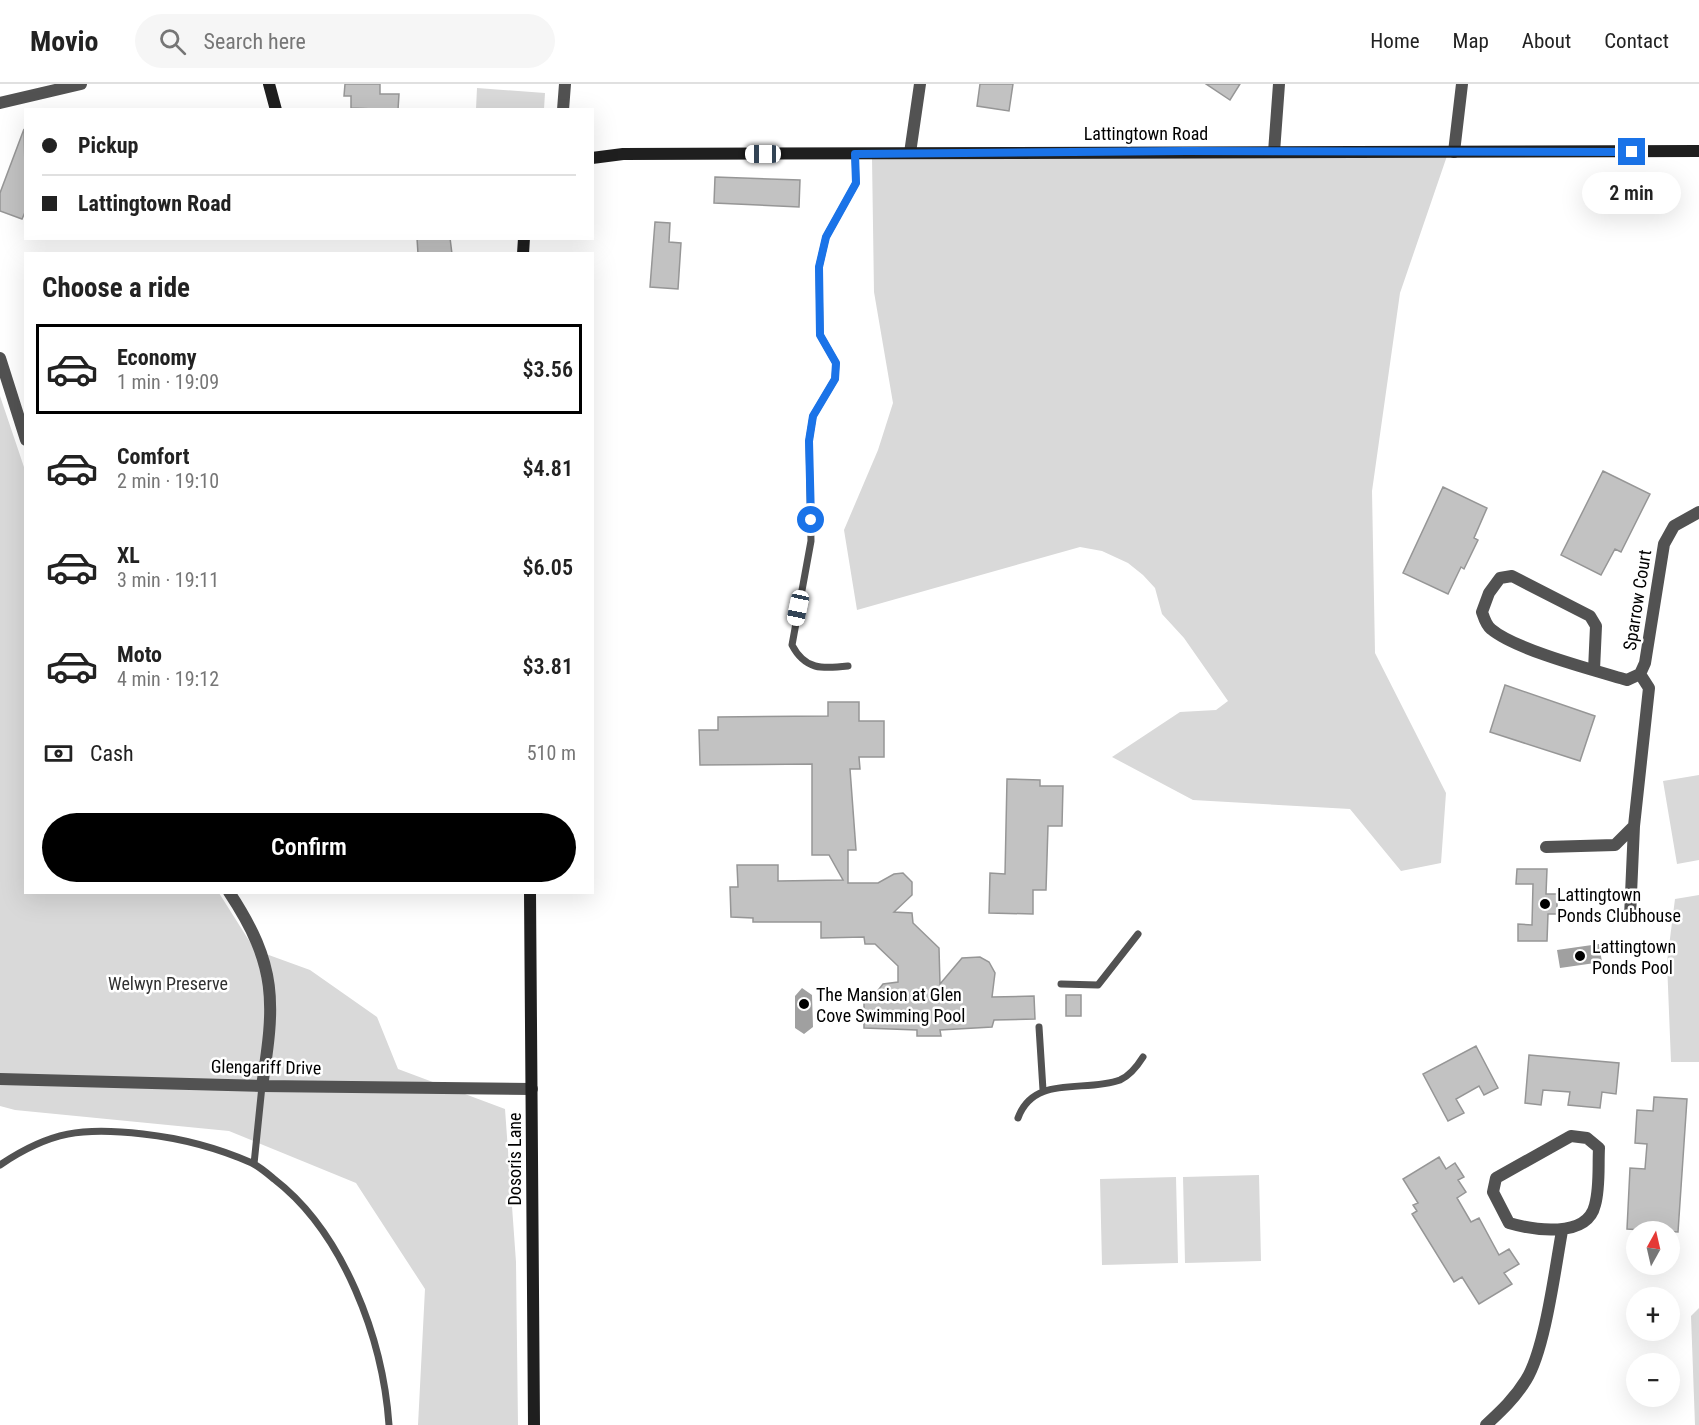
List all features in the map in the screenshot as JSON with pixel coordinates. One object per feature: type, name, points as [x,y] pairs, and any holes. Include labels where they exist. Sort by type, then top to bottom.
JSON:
[{"type":"street","points":[[0,103],[81,84]]},
{"type":"street","points":[[269,84],[275,108]]},
{"type":"street","points":[[563,108],[564,84]]},
{"type":"street","points":[[910,153],[920,84]]},
{"type":"street","points":[[1274,152],[1279,84]]},
{"type":"street","points":[[1454,152],[1462,84]]},
{"type":"street","name":"Lattingtown Road","points":[[594,158],[623,154],[1699,151]]},
{"type":"street","points":[[0,358],[24,434]]},
{"type":"street","name":"Sparrow Court","points":[[1594,670],[1596,626],[1590,616],[1512,576],[1500,578],[1489,593],[1482,612],[1488,627],[1507,640],[1594,670],[1627,680],[1640,674],[1646,663],[1664,544],[1674,526],[1699,512]]},
{"type":"street","name":"Sparrow Court","points":[[1630,917],[1634,826],[1650,688],[1640,674]]},
{"type":"street","points":[[1546,847],[1615,845],[1634,826]]},
{"type":"street","points":[[230,894],[259,944],[269,974],[272,996],[270,1035],[262,1086]]},
{"type":"street","name":"Dosoris Lane","points":[[530,894],[534,1425]]},
{"type":"street","name":"Glengariff Drive","points":[[0,1079],[262,1086],[531,1089]]},
{"type":"street","points":[[1571,1136],[1587,1138],[1599,1148],[1595,1206],[1588,1218],[1562,1231],[1524,1228],[1509,1223],[1493,1192],[1496,1178],[1571,1136]]},
{"type":"street","points":[[1486,1425],[1509,1404],[1527,1378],[1539,1347],[1562,1231]]},
{"type":"lane","points":[[848,666],[824,669],[808,665],[798,657],[792,645],[811,541],[809,441],[813,416],[835,379],[836,363],[820,335],[819,267],[826,237],[856,183],[855,154]]},
{"type":"lane","points":[[1061,984],[1098,985],[1138,934]]},
{"type":"lane","points":[[1039,1027],[1043,1090]]},
{"type":"lane","points":[[1018,1118],[1024,1104],[1043,1090],[1120,1080],[1143,1058]]},
{"type":"lane","points":[[254,1164],[262,1086]]},
{"type":"lane","points":[[0,1165],[29,1145],[69,1132],[120,1132],[193,1143],[254,1164],[292,1192],[308,1211],[340,1259],[361,1305],[380,1366],[389,1425]]},
{"type":"green space","points":[[477,88],[545,93],[544,108],[476,108]]},
{"type":"green space","points":[[1448,153],[1400,293],[1372,491],[1375,653],[1446,793],[1441,863],[1401,871],[1350,809],[1193,800],[1112,757],[1180,712],[1216,710],[1228,701],[1184,638],[1162,614],[1155,588],[1128,563],[1102,551],[1080,547],[857,610],[844,530],[878,450],[893,403],[874,292],[872,158]]},
{"type":"green space","name":"Welwyn Preserve","points":[[0,396],[24,467],[24,894],[220,894],[255,950],[310,970],[377,1017],[398,1069],[505,1109],[516,1262],[518,1425],[418,1425],[425,1289],[356,1183],[229,1131],[15,1110],[0,1106]]},
{"type":"green space","points":[[1699,775],[1699,860],[1677,864],[1663,781]]},
{"type":"green space","points":[[1699,895],[1699,1062],[1671,1062],[1667,962],[1675,899]]},
{"type":"green space","points":[[1259,1175],[1261,1261],[1185,1263],[1183,1177]]},
{"type":"green space","points":[[1176,1177],[1178,1263],[1102,1265],[1100,1179]]},
{"type":"green space","points":[[1699,1308],[1699,1425],[1695,1425],[1691,1316]]},
{"type":"shaded area","name":"Lattingtown Ponds Pool","points":[[1599,944],[1602,962],[1560,968],[1557,950]]},
{"type":"shaded area","name":"The Mansion at Glen Cove Swimming Pool","points":[[802,988],[812,995],[813,1027],[804,1034],[795,1028],[795,996]]},
{"type":"building","points":[[345,84],[380,84],[380,94],[399,94],[398,108],[351,108],[351,96],[344,96]]},
{"type":"building","points":[[980,84],[1013,84],[1009,111],[977,106]]},
{"type":"building","points":[[1206,84],[1240,84],[1230,100]]},
{"type":"building","points":[[24,129],[24,214],[22,219],[0,211],[0,193]]},
{"type":"building","points":[[715,177],[800,180],[799,207],[714,203]]},
{"type":"building","points":[[655,222],[670,223],[669,242],[681,243],[678,289],[650,287]]},
{"type":"building","points":[[417,240],[450,240],[452,252],[418,252]]},
{"type":"building","points":[[1603,471],[1650,494],[1621,552],[1615,549],[1601,575],[1561,555]]},
{"type":"building","points":[[1443,487],[1487,508],[1474,538],[1478,540],[1464,569],[1461,567],[1448,594],[1403,573]]},
{"type":"building","points":[[1505,685],[1595,716],[1580,761],[1490,732]]},
{"type":"building","points":[[828,702],[859,702],[859,721],[884,721],[884,757],[859,757],[860,769],[850,769],[856,850],[848,850],[848,883],[878,883],[894,874],[903,873],[912,882],[912,895],[894,912],[912,913],[913,923],[939,948],[940,984],[962,958],[980,957],[989,962],[995,973],[992,997],[1034,996],[1035,1019],[994,1020],[992,1027],[940,1030],[941,1036],[917,1036],[917,1030],[864,1028],[864,994],[876,993],[883,984],[898,982],[898,966],[875,944],[865,944],[864,937],[821,938],[821,922],[753,922],[753,918],[731,917],[730,887],[738,887],[737,865],[778,865],[778,881],[843,880],[829,855],[812,855],[812,764],[700,765],[699,730],[718,730],[718,717],[828,716]]},
{"type":"building","points":[[1007,779],[1040,780],[1040,786],[1063,786],[1062,826],[1048,826],[1046,890],[1033,890],[1033,914],[989,913],[990,873],[1005,874]]},
{"type":"building","name":"Lattingtown Ponds Clubhouse","points":[[1517,869],[1547,869],[1546,894],[1557,894],[1557,914],[1548,914],[1547,941],[1518,941],[1518,924],[1532,925],[1533,884],[1516,884]]},
{"type":"building","points":[[1066,995],[1081,995],[1081,1016],[1066,1016]]},
{"type":"building","points":[[1476,1046],[1498,1088],[1484,1095],[1479,1086],[1456,1099],[1464,1113],[1448,1121],[1423,1074]]},
{"type":"building","points":[[1529,1055],[1619,1063],[1616,1094],[1602,1092],[1600,1108],[1568,1105],[1570,1092],[1543,1090],[1541,1105],[1525,1103]]},
{"type":"building","points":[[1654,1097],[1687,1099],[1679,1221],[1627,1221],[1630,1168],[1645,1169],[1647,1144],[1635,1143],[1637,1110],[1653,1111]]},
{"type":"building","points":[[1439,1157],[1446,1169],[1455,1163],[1464,1177],[1458,1180],[1466,1192],[1457,1198],[1471,1222],[1479,1218],[1499,1255],[1509,1249],[1519,1264],[1504,1273],[1512,1284],[1479,1304],[1462,1277],[1454,1282],[1412,1214],[1417,1211],[1413,1205],[1418,1203],[1403,1179]]},
{"type":"place","name":"Lattingtown Ponds Clubhouse","points":[[1545,904]]},
{"type":"place","name":"Lattingtown Ponds Pool","points":[[1580,956]]},
{"type":"place","name":"The Mansion at Glen Cove Swimming Pool","points":[[804,1004]]},
{"type":"route","points":[[811,520],[809,441],[813,416],[835,379],[836,363],[820,335],[819,267],[826,237],[856,183],[855,154],[1186,151],[1632,152]]}]
